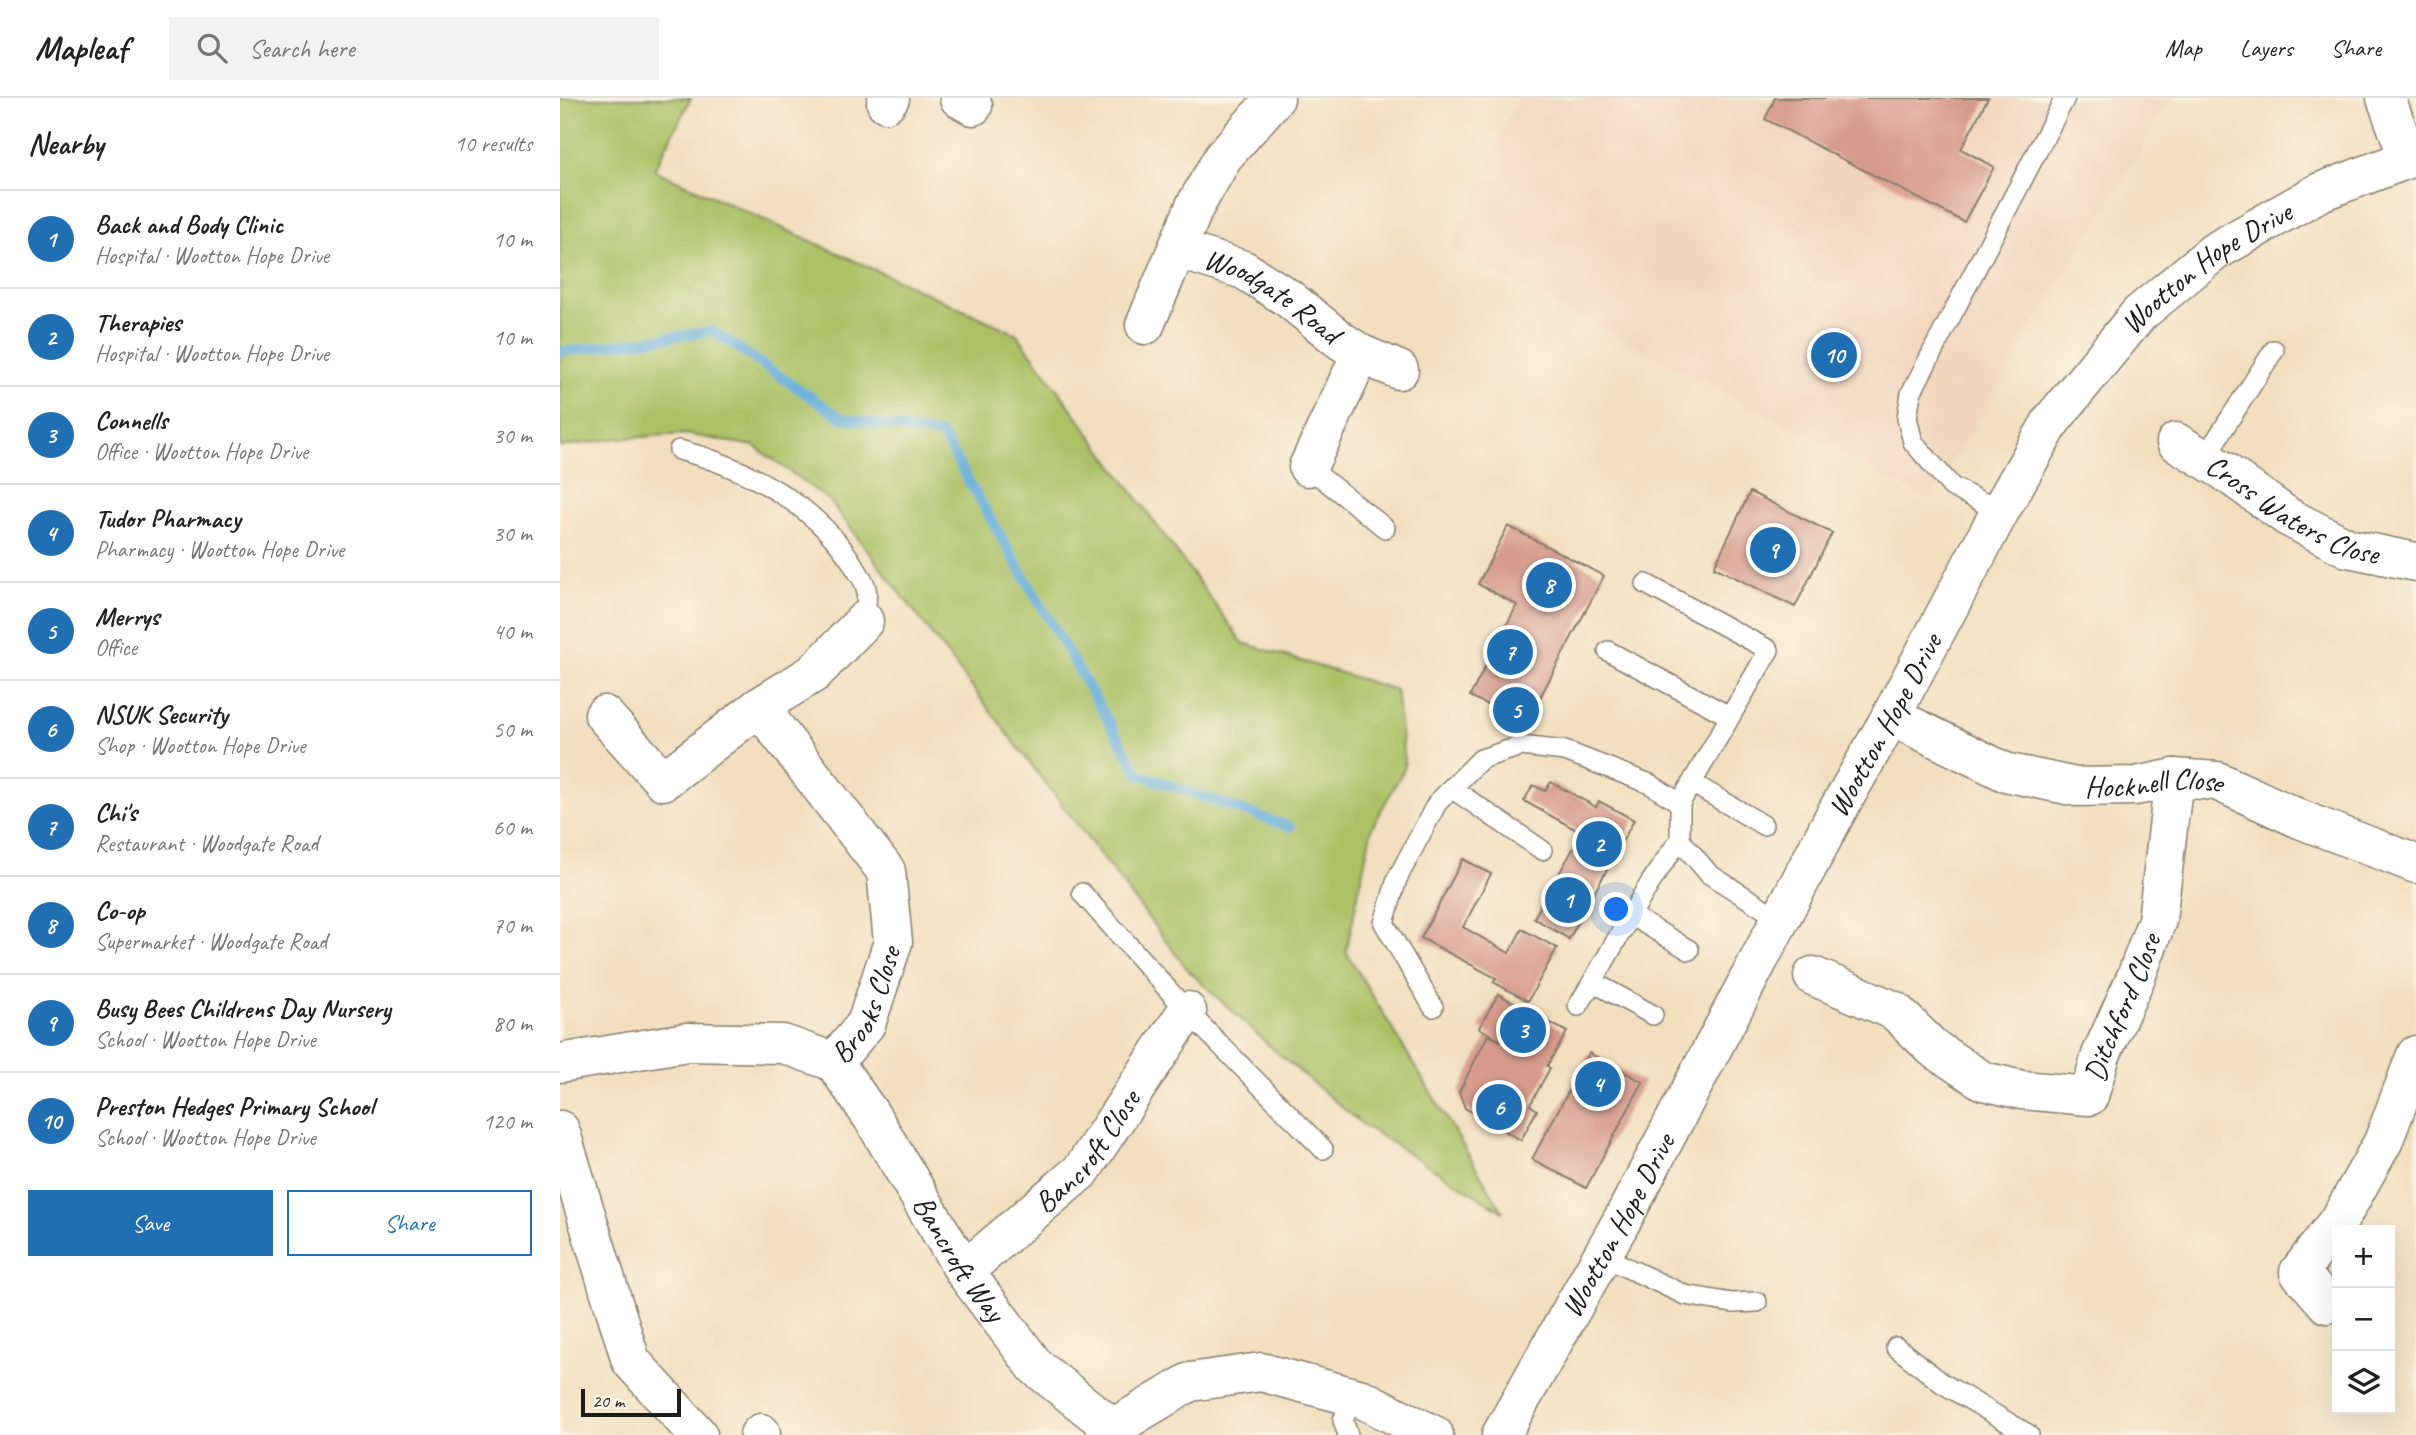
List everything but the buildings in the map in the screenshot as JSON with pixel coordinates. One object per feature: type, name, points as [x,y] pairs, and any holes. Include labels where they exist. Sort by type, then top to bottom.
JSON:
[{"type":"street","name":"Woodgate Road","points":[[1145,325],[1195,206],[1223,157],[1275,98]]},
{"type":"street","points":[[2386,98],[2412,158]]},
{"type":"street","name":"Wootton Hope Drive","points":[[1501,1435],[1602,1256],[1836,813],[2052,420],[2139,314],[2214,252],[2320,192],[2412,158]]},
{"type":"street","name":"Woodgate Road","points":[[1177,249],[1244,270],[1288,298],[1339,340],[1361,354],[1399,370]]},
{"type":"street","name":"Woodgate Road","points":[[1308,467],[1361,354]]},
{"type":"street","name":"Cross Waters Close","points":[[2190,451],[2288,517],[2348,548],[2416,562]]},
{"type":"street","points":[[604,715],[663,781],[759,707],[814,673],[864,621]]},
{"type":"street","name":"Brooks Close","points":[[560,1063],[687,1042],[782,1044],[835,1062],[866,1024],[894,942],[886,871],[759,707]]},
{"type":"street","name":"Hocknell Close","points":[[1891,716],[2005,772],[2076,787],[2136,786],[2174,778],[2217,781],[2301,820],[2416,864]]},
{"type":"street","name":"Ditchford Close","points":[[1813,976],[1895,1011],[1933,1048],[1983,1081],[2021,1090],[2089,1096],[2101,1055],[2136,977],[2157,920],[2174,778]]},
{"type":"street","name":"Bancroft Close","points":[[964,1271],[1083,1170],[1188,1011]]},
{"type":"street","points":[[2332,1309],[2300,1272],[2341,1217],[2383,1142],[2416,1055]]},
{"type":"street","name":"Bancroft Way","points":[[835,1062],[872,1116],[964,1271],[1037,1367],[1111,1431]]},
{"type":"street","points":[[560,1130],[631,1361],[698,1435]]},
{"type":"street","points":[[1111,1431],[1190,1382],[1261,1372],[1353,1397],[1434,1435]]},
{"type":"lane","points":[[2000,511],[1952,487],[1913,442],[1906,418],[1911,393],[2065,98]]},
{"type":"lane","points":[[2190,451],[2274,350]]},
{"type":"lane","points":[[680,450],[714,458],[736,469],[789,500],[818,522],[847,554],[866,587],[864,621]]},
{"type":"lane","points":[[1308,467],[1385,528]]},
{"type":"lane","points":[[1578,1006],[1656,871],[1680,840],[1680,803],[1769,650],[1646,584]]},
{"type":"lane","points":[[1608,651],[1729,716]]},
{"type":"lane","points":[[1433,1007],[1384,923],[1397,879],[1437,803],[1481,759],[1521,746],[1565,751],[1650,784],[1680,803]]},
{"type":"lane","points":[[1692,783],[1763,825]]},
{"type":"lane","points":[[1451,789],[1542,850]]},
{"type":"lane","points":[[1680,840],[1709,874],[1780,919]]},
{"type":"lane","points":[[1082,893],[1188,1011],[1323,1149]]},
{"type":"lane","points":[[1632,916],[1689,950]]},
{"type":"lane","points":[[1593,982],[1653,1015]]},
{"type":"lane","points":[[1602,1256],[1685,1295],[1732,1303],[1757,1302]]},
{"type":"lane","points":[[1896,1347],[1942,1383],[2029,1435]]},
{"type":"lane","points":[[1348,1435],[1343,1420],[1353,1397]]},
{"type":"shaded area","points":[[1518,98],[2171,98],[1930,500],[1451,250]]},
{"type":"green space","points":[[560,98],[691,98],[654,170],[1017,334],[1243,643],[1396,690],[1405,767],[1372,827],[1346,952],[1503,1212],[1363,1125],[1273,1049],[1189,971],[829,500],[754,446],[685,434],[611,439],[560,447]]},
{"type":"waterway","points":[[560,352],[713,331],[842,418],[942,435],[1139,774],[1290,827]]},
{"type":"place","name":"Preston Hedges Primary School","points":[[1834,355]]},
{"type":"place","name":"Busy Bees Childrens Day Nursery","points":[[1773,550]]},
{"type":"place","name":"Co-op","points":[[1549,585]]},
{"type":"place","name":"Chi's","points":[[1510,652]]},
{"type":"place","name":"Merrys","points":[[1516,710]]},
{"type":"place","name":"Therapies","points":[[1599,844]]},
{"type":"place","name":"Back and Body Clinic","points":[[1568,900]]},
{"type":"place","name":"Connells","points":[[1523,1030]]},
{"type":"place","name":"Tudor Pharmacy","points":[[1598,1084]]},
{"type":"place","name":"NSUK Security","points":[[1499,1107]]}]
